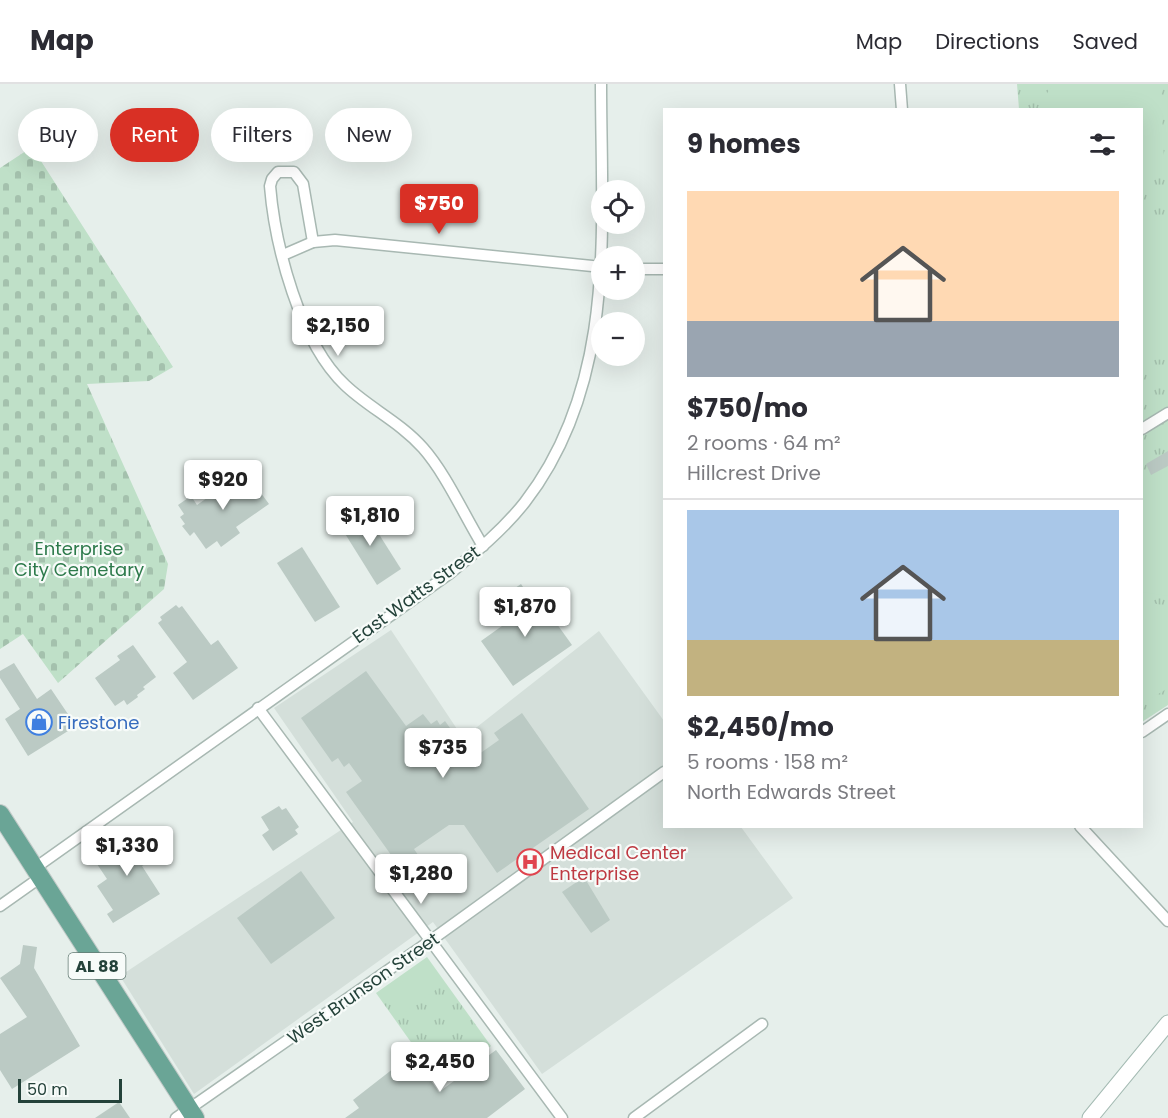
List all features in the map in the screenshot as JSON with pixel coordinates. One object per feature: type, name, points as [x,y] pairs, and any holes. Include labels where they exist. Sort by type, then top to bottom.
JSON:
[{"type":"main road","name":"AL 88","points":[[0,814],[186,1115]]},
{"type":"main road","points":[[1090,1118],[1163,1035],[1168,1023]]},
{"type":"street","name":"East Watts Street","points":[[601,84],[601,246]]},
{"type":"street","points":[[900,84],[902,108]]},
{"type":"street","points":[[313,242],[303,184],[294,172],[278,172],[272,179],[271,194],[283,255],[308,327],[330,370],[346,387],[400,426],[424,449],[483,546]]},
{"type":"street","points":[[283,255],[313,242],[361,241],[591,266]]},
{"type":"street","points":[[645,269],[663,268]]},
{"type":"street","name":"East Watts Street","points":[[0,906],[38,873],[258,708],[448,574],[483,546],[524,502],[543,475],[568,426],[584,385],[592,353],[599,300]]},
{"type":"street","points":[[1143,428],[1168,412]]},
{"type":"street","points":[[258,708],[562,1118]]},
{"type":"street","points":[[1143,731],[1168,714]]},
{"type":"street","name":"West Brunson Street","points":[[186,1115],[663,773]]},
{"type":"street","points":[[1082,828],[1168,921]]},
{"type":"street","points":[[634,1118],[762,1024]]},
{"type":"shaded area","name":"Medical Center Enterprise","points":[[391,630],[463,738],[599,631],[663,720],[663,828],[742,828],[793,898],[542,1074],[433,922],[194,1094],[120,976],[353,822],[274,708]]},
{"type":"green space","points":[[1017,84],[1168,84],[1168,705],[1143,721],[1143,108],[1019,108]]},
{"type":"green space","points":[[1053,84],[1161,84],[1164,163],[1152,174],[1143,174],[1143,108],[1038,108]]},
{"type":"green space","name":"Enterprise City Cemetary","points":[[18,156],[18,162],[42,162],[173,367],[149,381],[87,384],[168,564],[164,589],[58,683],[23,634],[0,649],[0,168]]},
{"type":"green space","points":[[1168,220],[1168,360],[1143,358],[1143,221]]},
{"type":"green space","points":[[1168,468],[1168,596],[1143,592],[1143,486]]},
{"type":"green space","points":[[1143,600],[1168,607],[1168,688],[1143,703]]},
{"type":"green space","points":[[427,957],[491,1046],[440,1083],[376,993]]},
{"type":"green space","points":[[425,965],[441,986],[403,1014],[388,992]]},
{"type":"building","points":[[1168,451],[1168,466],[1151,475],[1146,464]]},
{"type":"building","points":[[245,471],[269,504],[236,527],[240,533],[221,547],[217,541],[206,549],[194,532],[190,536],[182,526],[185,524],[180,517],[184,514],[178,505],[191,496],[197,505]]},
{"type":"building","points":[[363,509],[401,569],[377,585],[339,524]]},
{"type":"building","points":[[302,547],[340,607],[315,622],[277,563]]},
{"type":"building","points":[[521,584],[543,617],[549,613],[572,645],[513,686],[481,641],[513,618],[499,599]]},
{"type":"building","points":[[176,605],[179,608],[182,606],[211,645],[218,640],[238,668],[193,700],[173,673],[187,662],[158,623],[162,620],[160,617]]},
{"type":"building","points":[[133,645],[156,677],[143,687],[145,689],[137,695],[138,697],[127,705],[124,700],[115,706],[95,678],[120,660],[117,656]]},
{"type":"building","points":[[14,663],[37,699],[51,689],[76,726],[28,756],[5,719],[20,709],[0,678],[0,671]]},
{"type":"building","points":[[366,671],[406,726],[423,714],[431,724],[437,720],[440,725],[445,721],[472,759],[499,740],[494,733],[522,713],[589,809],[497,873],[464,825],[449,825],[414,849],[427,868],[409,880],[346,792],[362,781],[349,763],[344,767],[338,758],[332,762],[301,718]]},
{"type":"building","points":[[279,806],[282,810],[286,808],[299,827],[295,830],[298,834],[273,851],[262,835],[269,830],[261,817]]},
{"type":"building","points":[[152,832],[159,843],[145,851],[151,860],[142,866],[160,894],[113,923],[107,914],[113,910],[97,886],[107,879],[95,861],[135,836],[138,841]]},
{"type":"building","points":[[301,871],[335,918],[271,964],[237,918]]},
{"type":"building","points":[[584,877],[610,920],[591,933],[562,892]]},
{"type":"building","points":[[23,945],[37,947],[34,968],[80,1046],[12,1089],[0,1070],[0,1034],[27,1017],[0,978],[20,964]]},
{"type":"building","points":[[496,1050],[525,1089],[487,1118],[345,1118],[359,1108],[353,1100],[412,1054],[439,1092]]},
{"type":"building","points":[[119,1102],[130,1118],[95,1118]]},
{"type":"place","name":"Firestone","points":[[39,722]]},
{"type":"place","name":"Medical Center Enterprise","points":[[530,862]]}]
